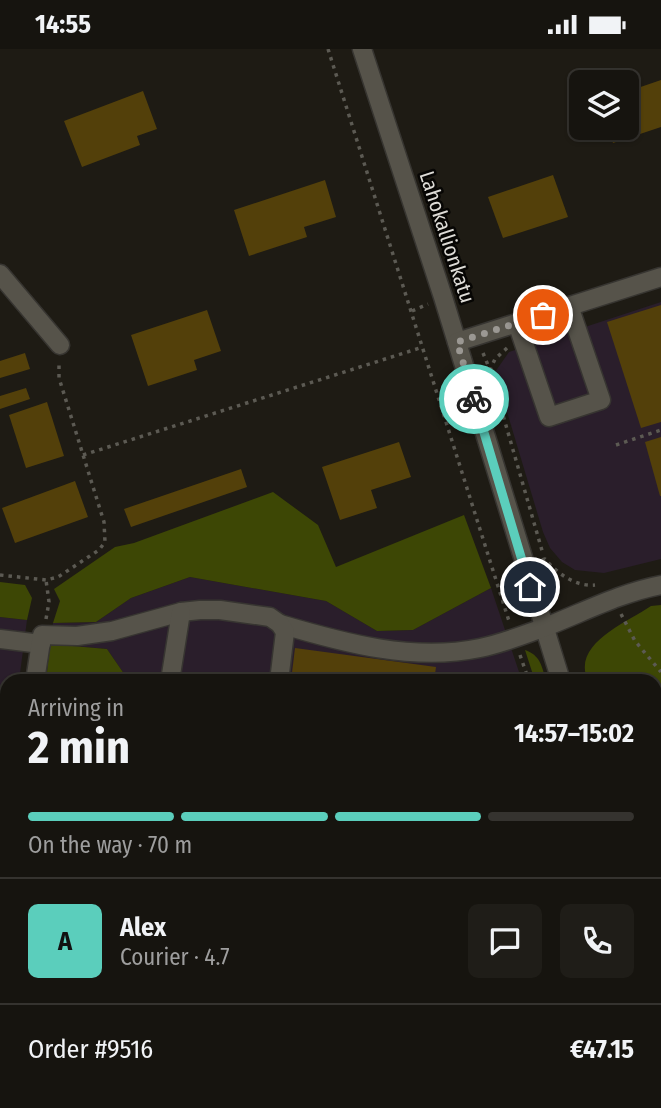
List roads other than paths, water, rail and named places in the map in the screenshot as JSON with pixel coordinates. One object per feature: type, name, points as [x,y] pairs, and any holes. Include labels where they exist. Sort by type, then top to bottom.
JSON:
[{"type":"street","name":"Lahokallionkatu","points":[[362,49],[457,342],[559,674]]},
{"type":"street","points":[[0,274],[60,345]]},
{"type":"street","points":[[457,342],[661,277]]},
{"type":"street","points":[[517,323],[549,417],[601,400],[569,306]]},
{"type":"street","points":[[0,639],[41,640],[77,636],[112,631],[181,613],[220,610],[270,617],[280,624],[343,643],[404,652],[450,652],[479,648],[515,638],[613,600],[661,585]]},
{"type":"street","points":[[171,674],[181,613]]},
{"type":"street","points":[[280,624],[285,632],[280,674]]},
{"type":"street","points":[[37,674],[41,640]]}]
